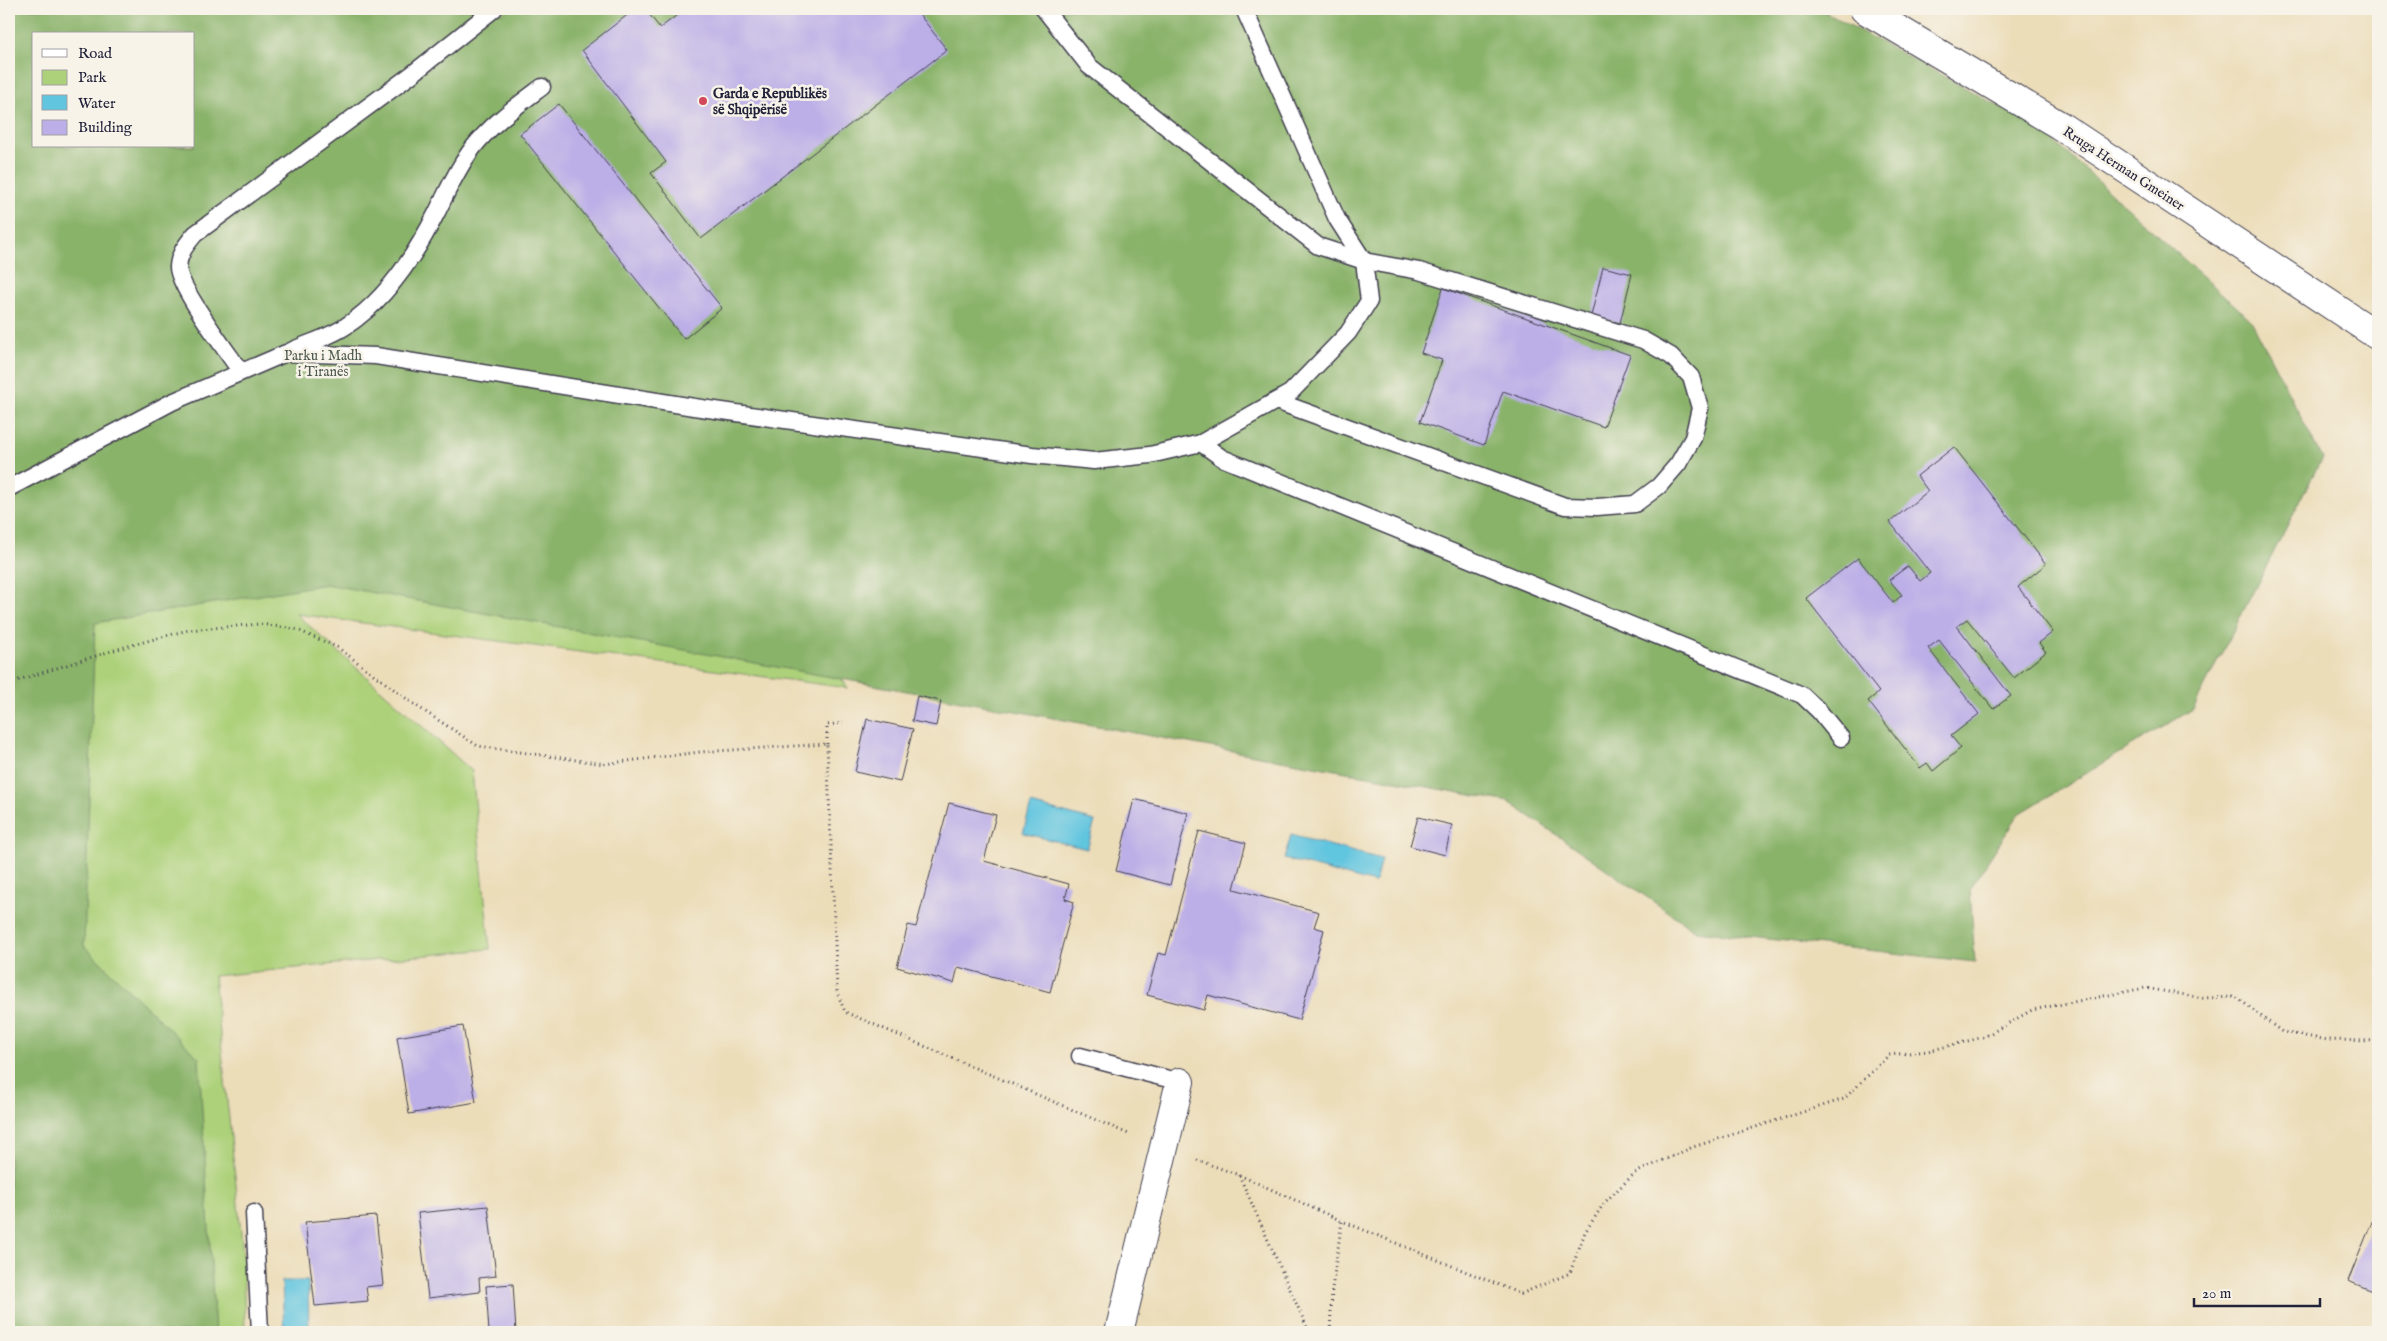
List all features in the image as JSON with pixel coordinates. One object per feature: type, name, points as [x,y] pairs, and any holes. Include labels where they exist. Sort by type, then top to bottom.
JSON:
[{"type":"street","name":"Rruga Herman Gmeiner","points":[[1864,9],[2059,125],[2378,336]]},
{"type":"street","points":[[1119,1332],[1180,1082]]},
{"type":"lane","points":[[241,372],[187,291],[178,269],[181,250],[195,234],[411,75],[494,9]]},
{"type":"lane","points":[[1044,9],[1089,66],[1318,246],[1364,261],[1419,271],[1643,340],[1671,356],[1691,377],[1700,408],[1693,438],[1678,464],[1659,486],[1635,504],[1598,507],[1565,506],[1276,401]]},
{"type":"lane","points":[[286,353],[376,356],[694,407],[1032,455],[1094,461],[1150,455],[1201,443],[1290,393],[1348,332],[1369,301],[1364,261],[1338,220],[1244,9]]},
{"type":"lane","points":[[9,488],[172,402],[345,327],[372,305],[419,246],[449,184],[472,148],[512,108],[542,87]]},
{"type":"lane","points":[[1201,443],[1222,458],[1802,696],[1819,711],[1841,738]]},
{"type":"lane","points":[[1080,1056],[1180,1082]]},
{"type":"lane","points":[[254,1213],[260,1332]]},
{"type":"path","points":[[9,683],[121,648],[188,630],[260,624],[295,629],[337,647],[415,705],[478,746],[604,764],[700,752],[827,744]]},
{"type":"path","points":[[843,722],[827,725],[827,744],[837,992],[845,1012],[1164,1148],[1239,1175],[1342,1222],[1521,1294],[1570,1272],[1585,1232],[1605,1202],[1635,1173],[1693,1147],[1844,1099],[1888,1055],[1928,1051],[1984,1037],[2032,1010],[2145,988],[2203,998],[2236,997],[2282,1032],[2328,1040],[2378,1041]]},
{"type":"path","points":[[1239,1175],[1309,1332]]},
{"type":"path","points":[[1330,1332],[1332,1289],[1342,1222]]},
{"type":"green space","name":"Parku i Madh i Tiranës","points":[[9,9],[513,9],[430,71],[848,688],[296,614],[472,771],[490,949],[214,976],[243,1252],[245,1332],[9,1332]]},
{"type":"green space","points":[[9,9],[498,9],[502,14],[509,9],[1820,9],[2039,128],[2251,320],[2322,458],[2193,709],[2019,814],[1970,888],[1975,962],[1696,931],[1509,802],[326,584],[95,623],[84,946],[199,1058],[215,1332],[9,1332]]},
{"type":"water","points":[[1031,804],[1095,821],[1087,849],[1023,833]]},
{"type":"water","points":[[1291,835],[1381,859],[1375,883],[1284,859]]},
{"type":"water","points":[[282,1281],[308,1281],[309,1332],[284,1332]]},
{"type":"building","points":[[635,9],[645,9],[660,28],[685,9],[915,9],[947,50],[701,239],[651,173],[666,162],[582,50]]},
{"type":"building","points":[[559,104],[722,308],[684,339],[520,134]]},
{"type":"building","points":[[1603,267],[1632,274],[1620,323],[1591,316]]},
{"type":"building","points":[[1443,288],[1630,355],[1604,427],[1503,391],[1484,445],[1420,422],[1442,360],[1421,353]]},
{"type":"building","points":[[1954,447],[2046,564],[2018,587],[2053,632],[2039,643],[2046,652],[2014,678],[1967,619],[1957,626],[2011,696],[1993,709],[1939,640],[1928,648],[1979,714],[1951,736],[1961,748],[1933,771],[1927,763],[1920,768],[1868,701],[1879,692],[1806,598],[1858,558],[1893,603],[1902,595],[1889,580],[1908,566],[1920,581],[1930,573],[1890,522],[1928,491],[1917,476]]},
{"type":"building","points":[[917,696],[941,701],[936,726],[912,721]]},
{"type":"building","points":[[867,719],[913,729],[900,782],[855,772]]},
{"type":"building","points":[[1134,799],[1188,813],[1170,885],[1116,871]]},
{"type":"building","points":[[949,803],[996,815],[984,861],[1069,884],[1065,899],[1074,902],[1050,992],[958,967],[954,983],[897,967],[908,925],[916,927]]},
{"type":"building","points":[[1418,817],[1452,825],[1445,855],[1410,846]]},
{"type":"building","points":[[1199,831],[1246,843],[1234,889],[1319,912],[1314,927],[1324,930],[1299,1020],[1208,995],[1204,1010],[1147,995],[1158,953],[1166,955]]},
{"type":"building","points":[[463,1026],[476,1102],[409,1114],[397,1037]]},
{"type":"building","points":[[488,1206],[496,1276],[479,1278],[480,1292],[428,1298],[418,1213]]},
{"type":"building","points":[[376,1216],[383,1285],[366,1287],[368,1301],[315,1306],[305,1222]]},
{"type":"building","points":[[2374,1217],[2378,1219],[2378,1293],[2348,1281]]},
{"type":"building","points":[[513,1284],[516,1332],[489,1332],[486,1286]]},
{"type":"place","name":"Garda e Republikës së Shqipërisë","points":[[703,101]]}]
